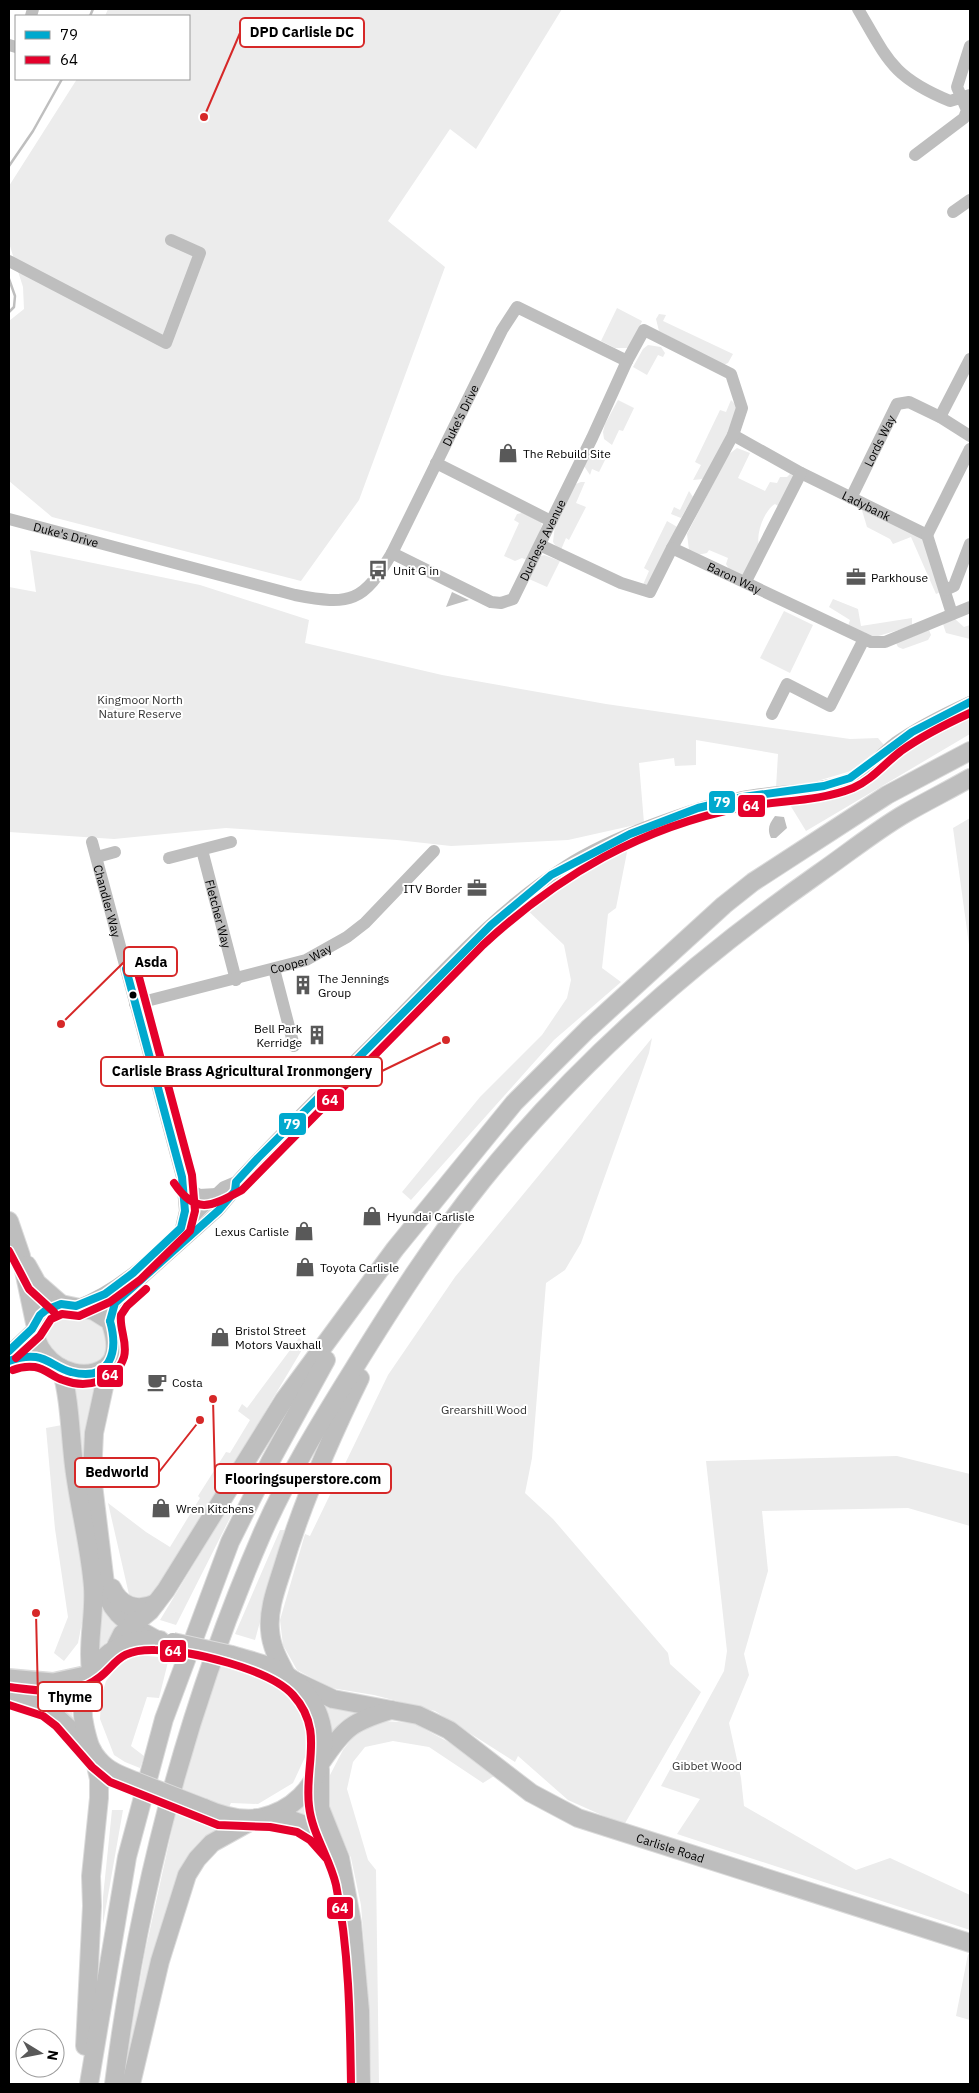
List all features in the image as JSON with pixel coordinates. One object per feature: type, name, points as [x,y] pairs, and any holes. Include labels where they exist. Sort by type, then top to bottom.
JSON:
[{"type":"highway","points":[[82,2084],[92,1906],[91,1876],[99,1798],[99,1779],[82,1712],[83,1690],[90,1672],[116,1646],[122,1634],[156,1603],[284,1400],[394,1249],[514,1103],[588,1029],[724,905],[753,882],[887,796],[970,751]]},
{"type":"highway","points":[[114,2084],[124,2006],[152,1865],[181,1756],[221,1636],[263,1532],[305,1448],[404,1288],[481,1182],[579,1074],[658,998],[751,921],[902,815],[970,778]]},
{"type":"highway","points":[[9,1221],[21,1256],[37,1348],[54,1364],[67,1392],[74,1465],[93,1587],[89,1650],[90,1672]]},
{"type":"highway","points":[[21,1256],[38,1283],[68,1305],[101,1314],[110,1321],[115,1341],[114,1355],[109,1364],[94,1433],[92,1461],[93,1494],[108,1600],[118,1613],[133,1626],[165,1641]]},
{"type":"highway","points":[[361,2084],[360,2011],[352,1923],[340,1858],[320,1808],[323,1734],[319,1717],[305,1693],[290,1678],[276,1655],[270,1630],[271,1612],[287,1553],[328,1444],[404,1288]]},
{"type":"highway","points":[[89,2084],[128,1857],[164,1719],[230,1542],[276,1451],[358,1300]]},
{"type":"highway","points":[[34,1326],[46,1310],[68,1305]]},
{"type":"highway","points":[[54,1364],[86,1374],[94,1373],[109,1364]]},
{"type":"highway","points":[[104,1572],[119,1601],[138,1608],[156,1603]]},
{"type":"highway","points":[[116,1646],[165,1641]]},
{"type":"highway","name":"Carlisle Road","points":[[165,1641],[264,1665],[340,1701],[418,1715],[448,1730],[531,1793],[578,1818],[970,1944]]},
{"type":"highway","name":"Carlisle Road","points":[[131,2084],[160,1961],[187,1875],[197,1859],[212,1843],[294,1801],[321,1765],[339,1736],[364,1719],[391,1710]]},
{"type":"highway","points":[[92,1750],[107,1768],[204,1808],[230,1816],[282,1818],[305,1825],[317,1832],[340,1858]]},
{"type":"main road","points":[[9,1677],[53,1681],[90,1672]]},
{"type":"main road","points":[[9,1695],[48,1708],[63,1719],[92,1750]]},
{"type":"street","points":[[858,9],[892,66],[909,82],[950,101],[966,96]]},
{"type":"street","points":[[915,155],[964,118],[967,110],[966,96],[957,87],[970,46]]},
{"type":"street","points":[[952,212],[970,200]]},
{"type":"street","points":[[9,261],[166,343],[200,253],[171,240]]},
{"type":"street","name":"Duke's Drive","points":[[9,519],[295,595],[329,602],[352,597],[367,590],[375,582],[392,553],[502,330],[517,307],[627,361]]},
{"type":"street","points":[[540,545],[621,582],[650,592],[733,435],[742,408],[731,374],[644,330],[627,361]]},
{"type":"street","points":[[940,417],[970,359]]},
{"type":"street","name":"Duchess Avenue","points":[[392,553],[483,598],[501,604],[514,599],[627,361]]},
{"type":"street","name":"Lords Way","points":[[851,498],[897,404],[909,402],[940,417],[970,436]]},
{"type":"street","name":"Ladybank","points":[[733,435],[801,473],[927,535]]},
{"type":"street","points":[[970,450],[927,535],[952,614],[970,616]]},
{"type":"street","points":[[436,463],[550,521]]},
{"type":"street","points":[[746,581],[801,473]]},
{"type":"street","points":[[945,590],[954,586],[970,544]]},
{"type":"street","name":"Baron Way","points":[[672,548],[746,581],[871,642],[885,642],[970,607]]},
{"type":"street","points":[[772,714],[787,684],[830,706],[864,639]]},
{"type":"street","points":[[110,1321],[115,1303],[224,1187],[236,1182],[430,984],[501,916],[567,865],[619,839],[688,813],[742,797],[815,788],[849,779],[867,769],[893,745],[924,724],[970,702]]},
{"type":"street","name":"Chandler Way","points":[[92,842],[182,1177],[195,1216]]},
{"type":"street","points":[[169,858],[231,842]]},
{"type":"street","name":"Fletcher Way","points":[[202,850],[236,980]]},
{"type":"street","name":"Cooper Way","points":[[135,1004],[236,980],[306,960],[347,937],[365,923],[434,851]]},
{"type":"street","name":"Chandler Way","points":[[97,857],[115,852]]},
{"type":"street","points":[[274,969],[294,1046]]},
{"type":"street","name":"Chandler Way","points":[[182,1177],[189,1188],[195,1216]]},
{"type":"street","points":[[195,1216],[235,1191],[236,1182]]},
{"type":"street","points":[[189,1188],[200,1195],[217,1194]]},
{"type":"street","name":"Chandler Way","points":[[68,1305],[105,1294],[133,1273],[195,1216]]},
{"type":"street","points":[[9,1350],[34,1326]]},
{"type":"street","points":[[9,1360],[28,1357],[54,1364]]},
{"type":"green space","points":[[108,9],[562,9],[476,149],[450,129],[388,221],[445,267],[359,500],[301,581],[52,517],[9,481],[9,321],[24,309],[23,287],[9,243],[9,186],[76,80],[190,80],[190,15],[105,15]]},
{"type":"green space","points":[[617,308],[642,321],[633,344],[628,348],[615,348],[601,341]]},
{"type":"green space","points":[[659,314],[666,315],[663,321],[733,354],[728,363],[723,365],[659,331],[656,319]]},
{"type":"green space","points":[[648,345],[661,347],[665,353],[663,357],[658,355],[647,375],[633,367],[643,349]]},
{"type":"green space","points":[[618,400],[634,408],[623,431],[619,430],[612,445],[604,439],[603,432],[605,424]]},
{"type":"green space","points":[[731,400],[737,406],[732,427],[703,479],[693,480],[701,465],[695,462],[720,410],[726,412]]},
{"type":"green space","points":[[737,448],[750,453],[738,478],[765,491],[770,482],[777,483],[780,477],[787,477],[790,474],[794,476],[781,508],[775,504],[764,518],[758,539],[761,549],[744,576],[729,569],[726,564],[728,558],[709,550],[707,553],[697,555],[689,550],[687,534],[728,455]]},
{"type":"green space","points":[[599,450],[609,452],[599,472],[592,469],[590,475],[584,466],[592,453]]},
{"type":"green space","points":[[585,482],[576,503],[586,507],[569,540],[566,538],[560,552],[553,542],[555,525],[576,484]]},
{"type":"green space","points":[[689,491],[693,497],[681,518],[671,514],[674,507],[680,510]]},
{"type":"green space","points":[[861,507],[925,538],[943,591],[936,594],[911,537],[893,544],[890,539],[867,527]]},
{"type":"green space","points":[[522,513],[541,522],[542,525],[529,561],[522,558],[515,561],[504,556],[519,523],[514,520],[517,514]]},
{"type":"green space","points":[[667,521],[679,528],[653,585],[642,587],[649,571],[644,568]]},
{"type":"green space","name":"Kingmoor North Nature Reserve","points":[[30,550],[200,585],[309,620],[305,643],[442,675],[606,704],[850,739],[878,738],[884,745],[851,771],[814,782],[776,788],[778,754],[696,740],[696,765],[675,766],[674,758],[639,763],[644,823],[568,840],[451,846],[397,840],[226,828],[114,839],[9,832],[9,587],[36,592]]},
{"type":"green space","points":[[544,555],[560,561],[547,587],[529,579],[541,556]]},
{"type":"green space","points":[[833,599],[858,609],[861,626],[912,618],[912,626],[875,637],[848,626],[850,620],[829,607]]},
{"type":"green space","points":[[784,611],[813,625],[790,673],[760,658]]},
{"type":"green space","points":[[955,619],[964,627],[970,625],[970,639],[946,633],[943,624]]},
{"type":"green space","points":[[929,630],[931,635],[928,640],[903,649],[898,647],[896,643]]},
{"type":"green space","points":[[970,710],[970,734],[806,831],[787,800],[847,784],[872,774],[894,748],[935,724]]},
{"type":"green space","points":[[970,818],[970,952],[953,828]]},
{"type":"green space","points":[[629,842],[616,908],[608,914],[602,968],[621,982],[554,1040],[411,1200],[402,1192],[480,1097],[542,1035],[567,998],[571,980],[564,945],[522,905],[587,860]]},
{"type":"green space","name":"Grearshill Wood","points":[[652,1038],[649,1053],[581,1243],[565,1270],[546,1283],[532,1458],[525,1493],[553,1519],[668,1653],[670,1664],[701,1692],[624,1825],[568,1800],[518,1756],[515,1762],[435,1711],[374,1695],[331,1688],[297,1670],[283,1645],[280,1620],[305,1534],[310,1536],[388,1375],[455,1277]]},
{"type":"green space","points":[[69,1311],[96,1321],[105,1329],[108,1343],[106,1351],[96,1363],[81,1367],[73,1365],[49,1352],[42,1326],[47,1318]]},
{"type":"green space","points":[[299,1338],[306,1343],[158,1591],[148,1599],[130,1599],[108,1503],[146,1532],[170,1547],[200,1498],[198,1496],[226,1452],[230,1453],[250,1420],[238,1411],[242,1404],[247,1408]]},
{"type":"green space","points":[[96,1378],[100,1380],[87,1451],[123,1628],[94,1653],[72,1384],[74,1381]]},
{"type":"green space","points":[[62,1425],[86,1602],[78,1643],[64,1661],[54,1653],[68,1617],[55,1529],[46,1428]]},
{"type":"green space","name":"Gibbet Wood","points":[[897,1456],[970,1474],[970,1526],[908,1508],[762,1511],[768,1571],[744,1654],[749,1675],[729,1723],[741,1778],[744,1806],[856,1870],[890,1858],[970,1895],[970,1930],[677,1834],[700,1799],[661,1786],[724,1671],[727,1651],[706,1461]]},
{"type":"green space","points":[[233,1512],[176,1625],[160,1620],[224,1514]]},
{"type":"green space","points":[[280,1530],[285,1530],[255,1640],[235,1634]]},
{"type":"green space","points":[[137,1655],[169,1658],[159,1698],[147,1697],[131,1746],[144,1756],[140,1768],[114,1755],[100,1719],[101,1697],[106,1681],[120,1664]]},
{"type":"green space","points":[[220,1666],[250,1670],[275,1681],[294,1697],[301,1709],[308,1731],[306,1755],[293,1783],[258,1804],[231,1803],[229,1807],[223,1806],[180,1788]]},
{"type":"green space","points":[[73,1685],[71,1697],[73,1721],[9,1691],[9,1686],[49,1691]]},
{"type":"green space","points":[[322,1702],[370,1711],[332,1737]]},
{"type":"green space","points":[[383,1721],[413,1723],[467,1752],[494,1776],[483,1783],[429,1747],[393,1741],[365,1747],[353,1762],[347,1789],[368,1860],[376,1870],[379,2084],[371,2084],[369,2010],[361,1905],[351,1858],[328,1804],[330,1775],[343,1750],[357,1732]]},
{"type":"green space","points":[[313,1796],[320,1825],[294,1813]]},
{"type":"green space","points":[[112,1810],[123,1810],[103,1924],[103,1897]]},
{"type":"green space","points":[[176,1811],[223,1826],[222,1829],[207,1840],[122,2082],[145,1952]]},
{"type":"green space","points":[[968,1954],[970,1955],[970,2020],[956,2016]]},
{"type":"shaded area","points":[[452,592],[469,600],[446,607]]},
{"type":"shaded area","points":[[775,816],[784,817],[787,828],[776,838],[771,838],[769,827]]},
{"type":"waterway","points":[[90,15],[93,9]]},
{"type":"waterway","points":[[9,166],[33,131],[61,80]]},
{"type":"waterway","points":[[9,279],[15,296],[14,307],[9,312]]},
{"type":"transit line","name":"79","points":[[110,1321],[115,1303],[219,1210],[235,1191],[236,1182],[258,1158],[491,925],[551,875],[630,834],[698,808],[743,797],[824,786],[850,778],[912,732],[970,702]]},
{"type":"transit line","name":"64","points":[[174,1183],[190,1200],[197,1204],[205,1205],[213,1204],[242,1190],[483,945],[541,897],[603,857],[670,827],[706,816],[744,807],[826,796],[853,788],[860,785],[909,746],[934,730],[970,713]]},
{"type":"transit line","name":"64","points":[[16,1358],[40,1336],[51,1319],[62,1314],[79,1316],[110,1302],[140,1280],[190,1231],[195,1211],[192,1175],[136,966]]},
{"type":"transit line","name":"79","points":[[9,1351],[32,1329],[40,1315],[46,1310],[61,1304],[76,1306],[105,1294],[133,1273],[181,1228],[185,1211],[182,1177],[126,969]]},
{"type":"transit line","name":"64","points":[[9,1251],[29,1289],[54,1312]]},
{"type":"transit line","name":"64","points":[[13,1370],[35,1367],[43,1369],[63,1380],[81,1384],[107,1378],[120,1366],[124,1357],[125,1346],[121,1315],[127,1306],[146,1289]]},
{"type":"transit line","name":"79","points":[[9,1361],[36,1357],[71,1372],[95,1373],[103,1369],[109,1362],[112,1354],[113,1333],[110,1321]]},
{"type":"transit line","name":"64","points":[[9,1687],[48,1691],[78,1688],[97,1679],[122,1657],[130,1653],[155,1650],[208,1657],[248,1669],[267,1677],[293,1695],[303,1708],[311,1735],[309,1806],[314,1826],[336,1885],[344,1934],[348,1984],[351,2084]]},
{"type":"transit line","name":"64","points":[[9,1705],[43,1716],[56,1726],[92,1767],[110,1782],[218,1825],[270,1827],[297,1832],[310,1840],[326,1858]]},
{"type":"place","name":"DPD Carlisle DC","points":[[204,117]]},
{"type":"place","name":"The Rebuild Site","points":[[508,453]]},
{"type":"place","name":"Unit G in","points":[[378,570]]},
{"type":"place","name":"Parkhouse","points":[[856,577]]},
{"type":"place","name":"ITV Border","points":[[477,888]]},
{"type":"place","name":"The Jennings Group","points":[[303,985]]},
{"type":"place","name":"Asda","points":[[61,1024]]},
{"type":"place","name":"Bell Park Kerridge","points":[[317,1035]]},
{"type":"place","name":"Carlisle Brass Agricultural Ironmongery","points":[[446,1040]]},
{"type":"place","name":"Hyundai Carlisle","points":[[372,1216]]},
{"type":"place","name":"Lexus Carlisle","points":[[304,1231]]},
{"type":"place","name":"Toyota Carlisle","points":[[305,1267]]},
{"type":"place","name":"Bristol Street Motors Vauxhall","points":[[220,1337]]},
{"type":"place","name":"Costa","points":[[157,1382]]},
{"type":"place","name":"Flooringsuperstore.com","points":[[213,1399]]},
{"type":"place","name":"Bedworld","points":[[200,1420]]},
{"type":"place","name":"Wren Kitchens","points":[[161,1508]]},
{"type":"place","name":"Thyme","points":[[36,1613]]}]
